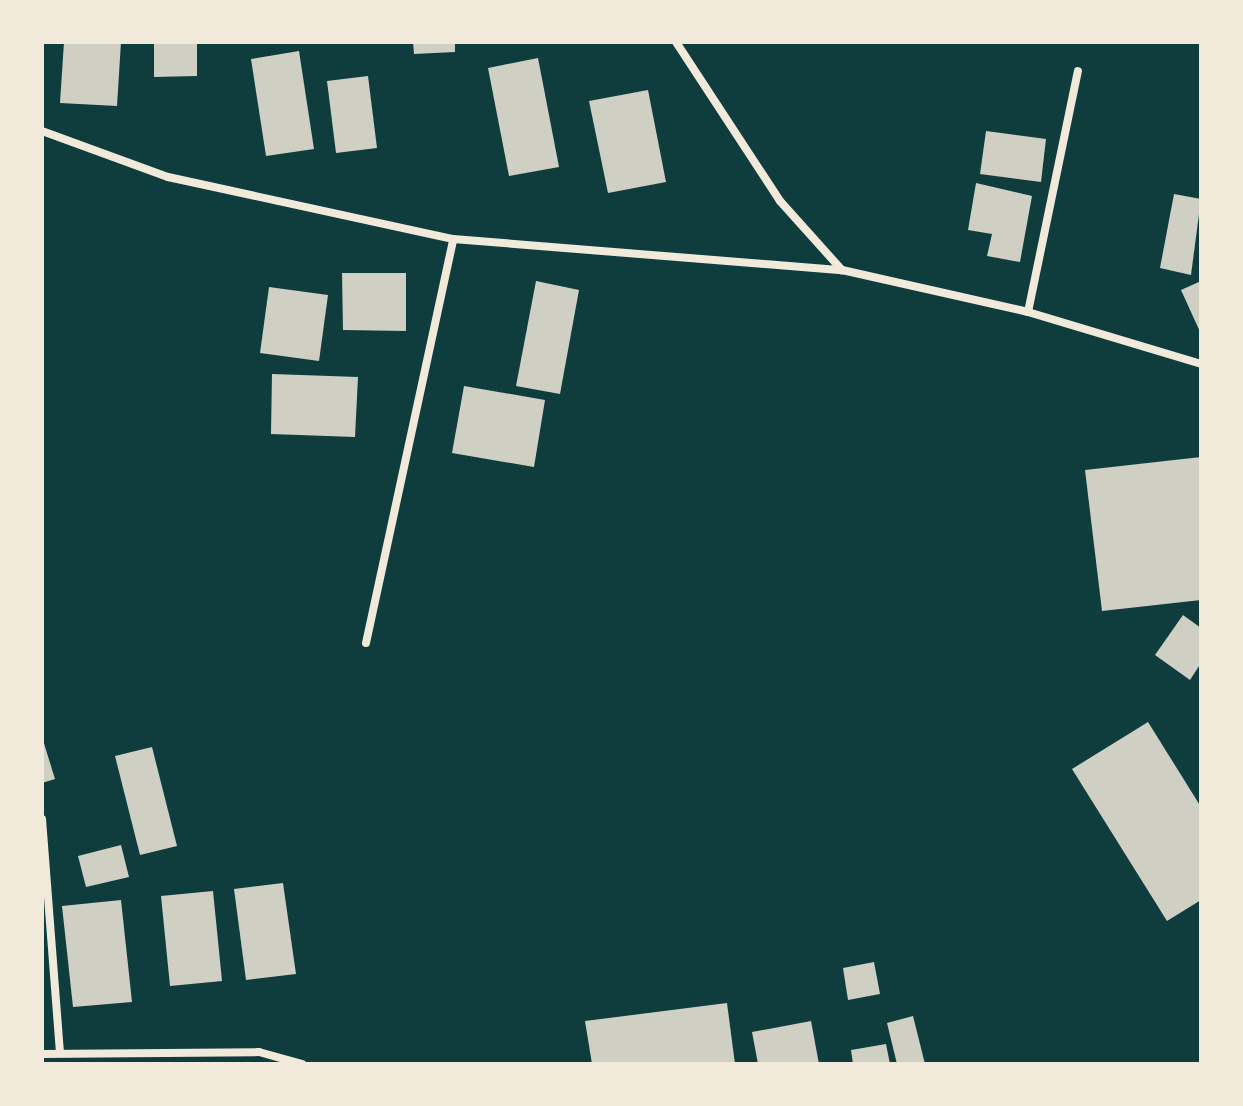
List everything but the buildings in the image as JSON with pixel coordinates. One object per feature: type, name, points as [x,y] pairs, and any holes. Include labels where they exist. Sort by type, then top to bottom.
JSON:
[{"type":"street","points":[[676,42],[780,201],[842,270]]},
{"type":"street","points":[[1028,312],[1078,71]]},
{"type":"street","points":[[42,131],[168,177],[453,239],[842,270],[1028,312],[1201,364]]},
{"type":"street","points":[[366,643],[453,239]]},
{"type":"street","points":[[42,819],[60,1052]]},
{"type":"street","points":[[42,1054],[259,1052],[302,1064]]}]
